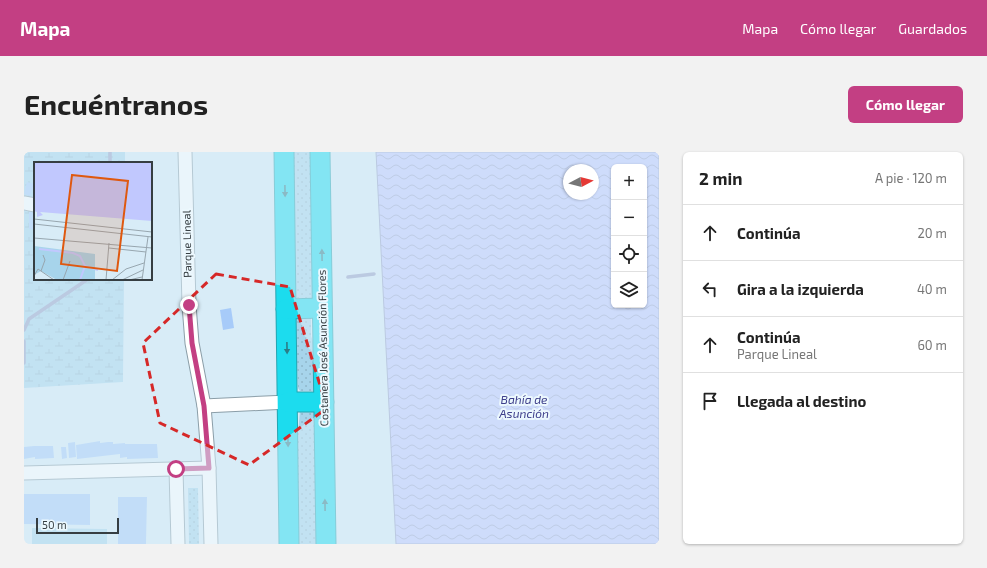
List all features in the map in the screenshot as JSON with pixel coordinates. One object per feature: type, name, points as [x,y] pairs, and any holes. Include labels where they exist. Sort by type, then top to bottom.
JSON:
[{"type":"highway","points":[[284,152],[289,544]]},
{"type":"highway","name":"Costanera José Asunción Flores","points":[[320,152],[326,544]]},
{"type":"highway","points":[[286,309],[322,308]]},
{"type":"highway","points":[[288,402],[324,402]]},
{"type":"street","name":"Parque Lineal","points":[[185,152],[189,305],[192,343],[204,406],[209,468],[211,544]]},
{"type":"street","points":[[24,203],[34,205]]},
{"type":"street","points":[[204,406],[288,402]]},
{"type":"street","points":[[24,473],[209,468]]},
{"type":"street","points":[[176,469],[178,544]]},
{"type":"highlighted area","points":[[216,274],[290,287],[327,408],[249,465],[160,423],[143,343]]},
{"type":"green space","points":[[24,152],[125,152],[125,162],[34,162],[34,280],[124,280],[123,382],[24,388]]},
{"type":"green space","points":[[289,152],[314,152],[316,294],[312,298],[294,298]]},
{"type":"green space","points":[[294,315],[310,315],[311,318],[311,336],[315,347],[315,391],[300,391],[298,388],[297,364],[293,353]]},
{"type":"green space","points":[[300,410],[315,410],[319,544],[297,544],[296,446]]},
{"type":"green space","points":[[188,488],[198,488],[199,544],[189,544]]},
{"type":"green space","points":[[32,528],[107,529],[107,544],[32,544]]},
{"type":"water","name":"Bahía de Asunción","points":[[376,152],[659,152],[659,544],[396,544]]},
{"type":"building","points":[[27,182],[34,184],[30,196],[24,194]]},
{"type":"building","points":[[29,212],[34,212],[34,229],[29,229]]},
{"type":"building","points":[[231,308],[234,328],[223,330],[220,310]]},
{"type":"building","points":[[100,441],[100,443],[113,442],[113,444],[157,444],[158,458],[127,459],[127,457],[120,458],[120,454],[77,459],[76,445]]},
{"type":"building","points":[[75,442],[76,457],[69,458],[68,443]]},
{"type":"building","points":[[53,446],[54,458],[35,459],[35,457],[24,459],[24,447]]},
{"type":"building","points":[[61,447],[66,447],[67,458],[62,459]]},
{"type":"building","points":[[24,494],[90,494],[90,525],[24,524]]},
{"type":"building","points":[[118,497],[147,497],[146,544],[118,544]]},
{"type":"waterway","points":[[110,152],[110,162]]},
{"type":"waterway","points":[[348,277],[374,274]]},
{"type":"waterway","points":[[24,330],[29,319],[87,280]]},
{"type":"waterway","points":[[24,341],[24,363]]},
{"type":"route","points":[[176,469],[209,468],[204,406],[192,343],[189,305]]}]
